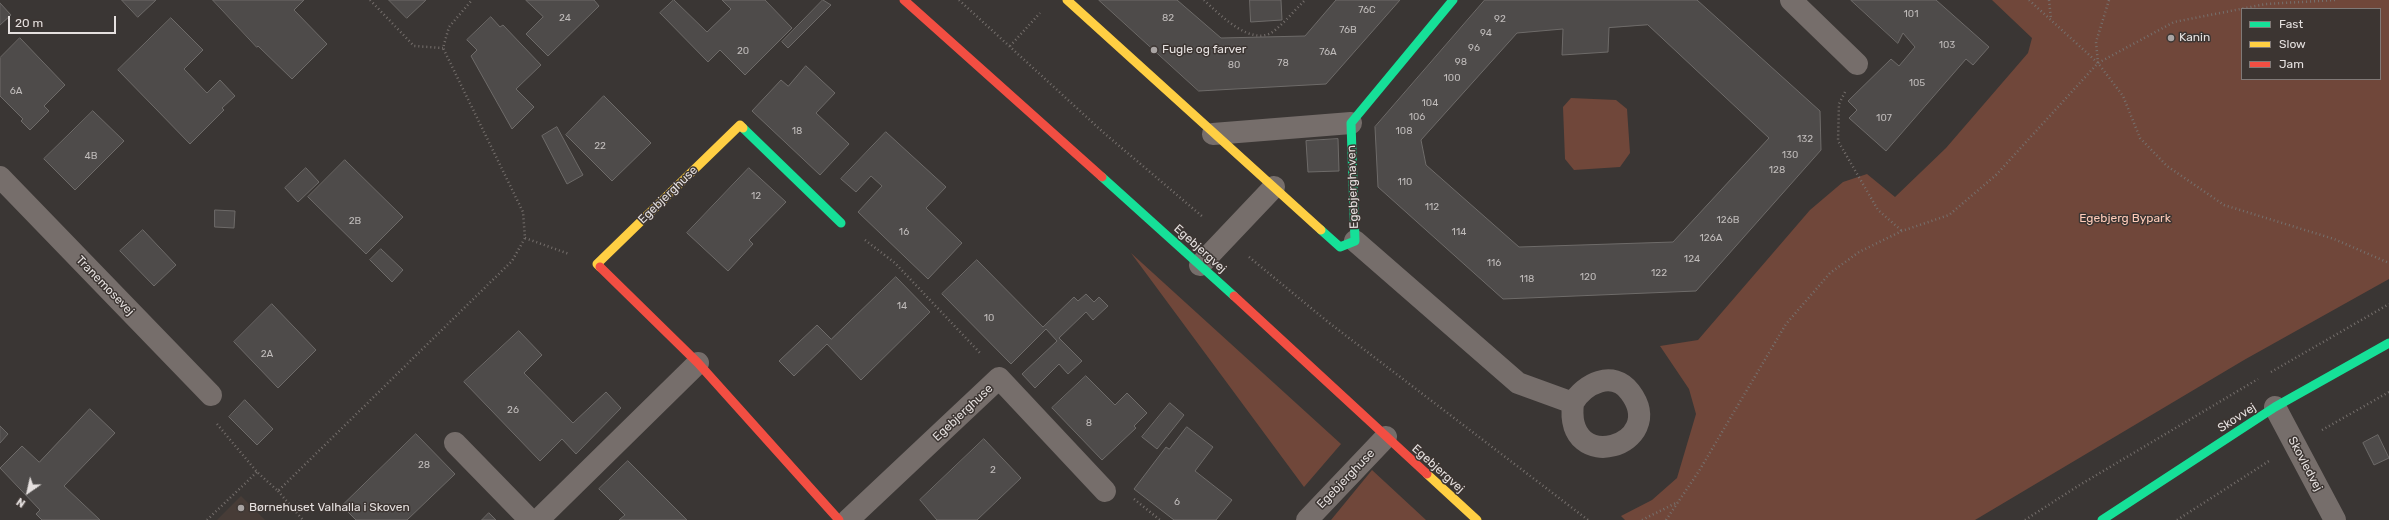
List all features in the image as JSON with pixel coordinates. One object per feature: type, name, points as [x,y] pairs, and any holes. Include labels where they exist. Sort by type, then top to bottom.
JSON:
[{"type":"street","name":"Egebjergvej","points":[[904,0],[1200,265],[1477,520]]},
{"type":"street","name":"Egebjerghaven","points":[[1067,0],[1213,134],[1340,246],[1354,241],[1351,123]]},
{"type":"street","points":[[1213,134],[1351,123],[1453,0]]},
{"type":"street","points":[[1791,0],[1857,64]]},
{"type":"street","name":"Egebjerghuse","points":[[597,264],[740,125],[841,223]]},
{"type":"street","name":"Tranemosevej","points":[[0,177],[211,395]]},
{"type":"street","points":[[1200,265],[1274,187]]},
{"type":"street","points":[[1354,241],[1518,383],[1573,403]]},
{"type":"street","points":[[597,264],[698,363],[839,520]]},
{"type":"street","name":"Skovvej","points":[[2102,520],[2275,407],[2389,343]]},
{"type":"street","points":[[538,520],[698,363]]},
{"type":"street","name":"Egebjerghuse","points":[[848,520],[999,378],[1105,491]]},
{"type":"street","name":"Skovledvej","points":[[2275,407],[2335,520]]},
{"type":"street","name":"Egebjerghuse","points":[[1307,520],[1386,437]]},
{"type":"street","points":[[455,443],[530,520]]},
{"type":"path","points":[[370,0],[414,46],[443,48]]},
{"type":"path","points":[[278,491],[512,261],[525,238],[523,212],[443,48],[449,27],[472,0]]},
{"type":"path","points":[[959,0],[1104,133],[1328,322],[1588,520]]},
{"type":"path","points":[[1204,0],[1236,28],[1245,32],[1267,35],[1274,31],[1305,0]]},
{"type":"path","points":[[2029,0],[2098,63],[2123,96],[2140,138],[2167,166],[2224,205],[2334,239],[2389,264]]},
{"type":"path","points":[[2049,0],[2051,20]]},
{"type":"path","points":[[2098,63],[2096,42],[2109,0]]},
{"type":"path","points":[[2246,8],[2266,4],[2336,0]]},
{"type":"path","points":[[1666,520],[1699,471],[1786,324],[1830,273],[1860,252],[1902,231],[1949,215],[1996,175],[2098,63],[2174,22],[2241,9]]},
{"type":"path","points":[[1010,46],[1041,12]]},
{"type":"path","points":[[1857,64],[1839,104],[1838,141],[1878,210],[1902,231]]},
{"type":"path","points":[[841,223],[895,263],[970,341],[999,378]]},
{"type":"path","points":[[525,238],[597,264]]},
{"type":"path","points":[[2025,520],[2078,486],[2389,304]]},
{"type":"path","points":[[211,395],[213,420],[257,472],[278,491],[303,520]]},
{"type":"path","points":[[208,520],[257,472]]},
{"type":"path","points":[[1642,520],[1678,502]]},
{"type":"shaded area","name":"Børnehuset Valhalla i Skoven","points":[[241,496],[265,520],[217,520]]},
{"type":"green space","name":"Egebjerg Bypark","points":[[1992,0],[2389,0],[2389,279],[2244,360],[1975,520],[1625,520],[1621,516],[1652,500],[1677,478],[1696,414],[1689,389],[1660,346],[1698,340],[1810,210],[1843,182],[1867,174],[1895,197],[1946,148],[2028,53],[2032,38]]},
{"type":"green space","points":[[1571,98],[1616,100],[1627,109],[1630,153],[1620,167],[1574,170],[1565,159],[1563,107]]},
{"type":"green space","points":[[1131,253],[1341,444],[1304,487]]},
{"type":"green space","points":[[1372,470],[1426,520],[1331,520]]},
{"type":"building","points":[[122,0],[156,0],[138,17]]},
{"type":"building","points":[[213,0],[304,0],[294,10],[327,44],[292,79],[258,46],[257,47]]},
{"type":"building","points":[[389,0],[426,0],[407,18]]},
{"type":"building","points":[[526,0],[594,0],[599,6],[548,56],[526,34],[543,17]]},
{"type":"building","points":[[674,0],[707,32],[731,9],[722,0],[765,0],[792,28],[745,75],[720,50],[708,62],[660,13]]},
{"type":"building","points":[[823,0],[831,5],[788,48],[782,42]]},
{"type":"building","points":[[1099,0],[1177,0],[1221,38],[1305,36],[1336,0],[1400,0],[1326,84],[1199,91]]},
{"type":"building","points":[[1250,0],[1281,0],[1282,20],[1251,22]]},
{"type":"building","points":[[1485,0],[1697,0],[1820,111],[1821,150],[1696,291],[1503,299],[1378,187],[1375,127]],"holes":[[[1648,25],[1769,138],[1673,242],[1519,247],[1426,165],[1421,140],[1517,33],[1563,29],[1562,55],[1608,52],[1609,28]]]},
{"type":"building","points":[[1851,0],[1936,0],[1989,47],[1973,65],[1966,59],[1886,151],[1849,118],[1857,110],[1848,101],[1891,59],[1899,66],[1915,47],[1903,33],[1898,43]]},
{"type":"building","points":[[0,3],[11,15],[0,25]]},
{"type":"building","points":[[491,17],[500,27],[503,25],[541,65],[516,89],[534,107],[512,129],[471,56],[477,50],[467,40]]},
{"type":"building","points":[[171,18],[203,50],[184,69],[207,93],[220,80],[235,96],[222,108],[224,110],[190,144],[118,70]]},
{"type":"building","points":[[20,38],[65,85],[44,106],[49,111],[30,130],[21,121],[23,119],[0,96],[0,58]]},
{"type":"building","points":[[806,66],[835,93],[816,113],[849,144],[820,175],[752,111],[781,80],[788,86]]},
{"type":"building","points":[[604,96],[651,143],[612,181],[566,135]]},
{"type":"building","points":[[93,111],[124,141],[75,190],[44,159]]},
{"type":"building","points":[[557,127],[583,175],[567,184],[542,136]]},
{"type":"building","points":[[886,132],[946,187],[926,208],[962,243],[928,279],[858,212],[882,186],[871,176],[856,192],[841,179]]},
{"type":"building","points":[[1338,139],[1339,171],[1308,172],[1306,141]]},
{"type":"building","points":[[345,160],[403,217],[366,254],[308,197]]},
{"type":"building","points":[[306,168],[319,182],[298,202],[285,188]]},
{"type":"building","points":[[749,168],[786,202],[749,240],[753,244],[728,271],[687,233]]},
{"type":"building","points":[[215,210],[235,211],[234,228],[215,227]]},
{"type":"building","points":[[143,230],[176,265],[154,286],[120,251]]},
{"type":"building","points":[[381,249],[403,270],[392,282],[370,260]]},
{"type":"building","points":[[977,260],[1043,327],[1074,297],[1078,301],[1086,294],[1094,302],[1099,297],[1108,306],[1093,320],[1086,312],[1059,338],[1082,361],[1068,374],[1059,364],[1035,388],[1022,374],[1057,341],[1046,329],[1011,364],[942,294]]},
{"type":"building","points":[[896,277],[930,312],[861,380],[827,344],[794,376],[779,361],[817,325],[831,339]]},
{"type":"building","points":[[272,304],[316,350],[278,388],[234,342]]},
{"type":"building","points":[[519,331],[542,355],[524,373],[573,423],[606,392],[621,408],[576,454],[562,439],[540,461],[464,382]]},
{"type":"building","points":[[1086,376],[1115,405],[1127,393],[1147,413],[1134,426],[1136,428],[1102,460],[1052,408]]},
{"type":"building","points":[[245,400],[273,429],[257,445],[229,417]]},
{"type":"building","points":[[1170,403],[1184,415],[1157,449],[1142,437]]},
{"type":"building","points":[[90,409],[115,433],[64,486],[100,520],[42,520],[36,514],[40,510],[0,468],[22,446],[39,462]]},
{"type":"building","points":[[0,426],[8,434],[0,443]]},
{"type":"building","points":[[1187,427],[1213,447],[1195,471],[1232,500],[1216,520],[1174,520],[1134,489],[1166,447],[1169,449]]},
{"type":"building","points":[[416,434],[455,474],[407,520],[356,520],[342,506]]},
{"type":"building","points":[[2378,435],[2389,458],[2374,465],[2363,443]]},
{"type":"building","points":[[984,439],[1021,478],[977,520],[937,520],[920,500]]},
{"type":"building","points":[[628,461],[687,520],[619,520],[625,515],[599,489]]},
{"type":"building","points":[[489,513],[496,520],[482,520]]},
{"type":"traffic: fast","points":[[1321,230],[1340,247],[1355,241],[1351,123],[1453,0]]},
{"type":"traffic: fast","points":[[743,128],[841,223]]},
{"type":"traffic: fast","points":[[1102,177],[1234,296]]},
{"type":"traffic: fast","points":[[2102,520],[2275,407],[2389,343]]},
{"type":"traffic: slow","points":[[1067,0],[1321,230]]},
{"type":"traffic: slow","points":[[600,267],[597,264],[740,125],[743,128]]},
{"type":"traffic: slow","points":[[1427,474],[1477,520]]},
{"type":"traffic: jam","points":[[904,0],[1102,177]]},
{"type":"traffic: jam","points":[[600,267],[698,363],[839,520]]},
{"type":"traffic: jam","points":[[1234,296],[1427,474]]},
{"type":"place","name":"Kanin","points":[[2171,38]]},
{"type":"place","name":"Fugle og farver","points":[[1154,50]]},
{"type":"place","name":"Børnehuset Valhalla i Skoven","points":[[241,508]]}]
